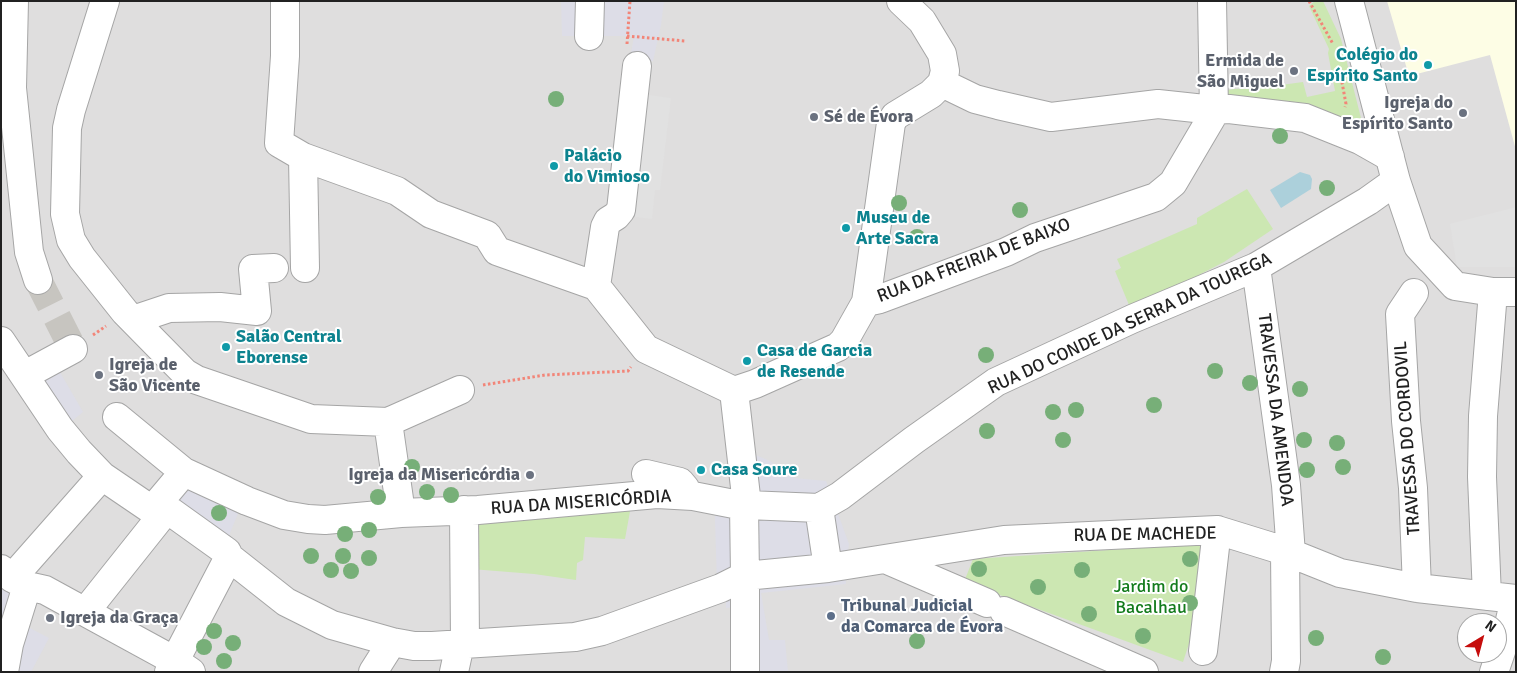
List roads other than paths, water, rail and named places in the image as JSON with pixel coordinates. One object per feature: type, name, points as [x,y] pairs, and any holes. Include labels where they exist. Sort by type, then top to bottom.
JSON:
[{"type":"street","points":[[14,1],[12,88],[30,252],[38,280]]},
{"type":"street","points":[[105,1],[67,128],[65,214],[71,240],[78,252],[129,316],[185,373],[197,380],[311,419],[388,422],[460,390]]},
{"type":"street","points":[[285,1],[285,56],[279,143],[303,157],[397,191],[431,214],[487,235],[497,251],[596,286],[646,349],[734,391],[745,506],[746,670]]},
{"type":"street","points":[[589,36],[590,1]]},
{"type":"street","points":[[866,302],[891,123],[895,116],[930,94],[942,83],[945,71],[942,54],[922,21],[901,1]]},
{"type":"street","points":[[1212,1],[1215,110]]},
{"type":"street","points":[[1349,1],[1393,169],[1418,246],[1455,286]]},
{"type":"street","points":[[596,286],[608,221],[621,210],[637,66]]},
{"type":"street","points":[[942,83],[975,99],[1051,116],[1158,104],[1215,110],[1229,109],[1305,118],[1360,140],[1393,169]]},
{"type":"street","name":"RUA DA FREIRIA DE BAIXO","points":[[734,391],[755,384],[838,347],[844,341],[866,302],[1006,252],[1034,238],[1156,197],[1173,182],[1215,110]]},
{"type":"street","points":[[303,157],[305,268]]},
{"type":"street","name":"RUA DO CONDE DA SERRA DA TOUREGA","points":[[820,508],[840,496],[996,382],[1132,319],[1256,267],[1368,201],[1393,169]]},
{"type":"street","name":"TRAVESSA DO CORDOVIL","points":[[1416,588],[1413,488],[1406,421],[1400,314],[1414,293],[1418,246]]},
{"type":"street","name":"TRAVESSA DA AMENDOA","points":[[1256,267],[1285,476],[1288,552],[1286,660],[1284,672]]},
{"type":"street","points":[[129,316],[169,308],[220,307],[258,311],[253,269],[274,268]]},
{"type":"street","points":[[1414,293],[1455,286],[1504,292],[1483,416],[1482,460],[1487,596]]},
{"type":"street","points":[[1,341],[60,429],[102,476],[227,552],[229,557],[286,602],[332,624],[392,642],[414,646],[575,637],[602,631],[721,588],[746,576]]},
{"type":"street","points":[[25,375],[73,349]]},
{"type":"street","name":"RUA DA MISERICÓRDIA","points":[[117,417],[184,472],[247,501],[284,515],[308,519],[325,520],[401,513],[471,510],[657,494],[693,496],[745,506],[820,508]]},
{"type":"street","points":[[388,422],[401,513]]},
{"type":"street","points":[[85,612],[184,472]]},
{"type":"street","points":[[646,474],[680,482],[693,496]]},
{"type":"street","points":[[4,672],[21,581],[102,476]]},
{"type":"street","points":[[820,508],[828,568]]},
{"type":"street","points":[[454,672],[463,643],[471,510]]},
{"type":"street","points":[[1203,651],[1217,530]]},
{"type":"street","name":"RUA DE MACHEDE","points":[[746,576],[828,568],[1004,540],[1217,530],[1288,552],[1340,573],[1416,588],[1515,598]]},
{"type":"street","points":[[21,581],[85,612],[178,668],[229,557]]},
{"type":"street","points":[[885,559],[1144,672]]},
{"type":"street","points":[[1494,672],[1506,637],[1515,598]]},
{"type":"street","points":[[373,672],[392,642]]},
{"type":"water","points":[[1300,172],[1310,175],[1312,179],[1311,189],[1281,208],[1270,190]]},
{"type":"tunnel","points":[[38,280],[73,349]]},
{"type":"place","name":"Colégio do Espírito Santo","points":[[1428,65]]},
{"type":"place","name":"Ermida de São Miguel","points":[[1294,71]]},
{"type":"place","name":"Igreja do Espírito Santo","points":[[1463,113]]},
{"type":"place","name":"Sé de Évora","points":[[814,117]]},
{"type":"place","name":"Palácio do Vimioso","points":[[554,166]]},
{"type":"place","name":"Museu de Arte Sacra","points":[[846,228]]},
{"type":"place","name":"Salão Central Eborense","points":[[226,347]]},
{"type":"place","name":"Casa de Garcia de Resende","points":[[747,361]]},
{"type":"place","name":"Igreja de São Vicente","points":[[99,375]]},
{"type":"place","name":"Casa Soure","points":[[701,470]]},
{"type":"place","name":"Igreja da Misericórdia","points":[[530,475]]},
{"type":"place","name":"Tribunal Judicial da Comarca de Évora","points":[[831,616]]},
{"type":"place","name":"Igreja da Graça","points":[[50,618]]},
{"type":"park label","name":"Jardim do Bacalhau","points":[[1151,597]]}]
